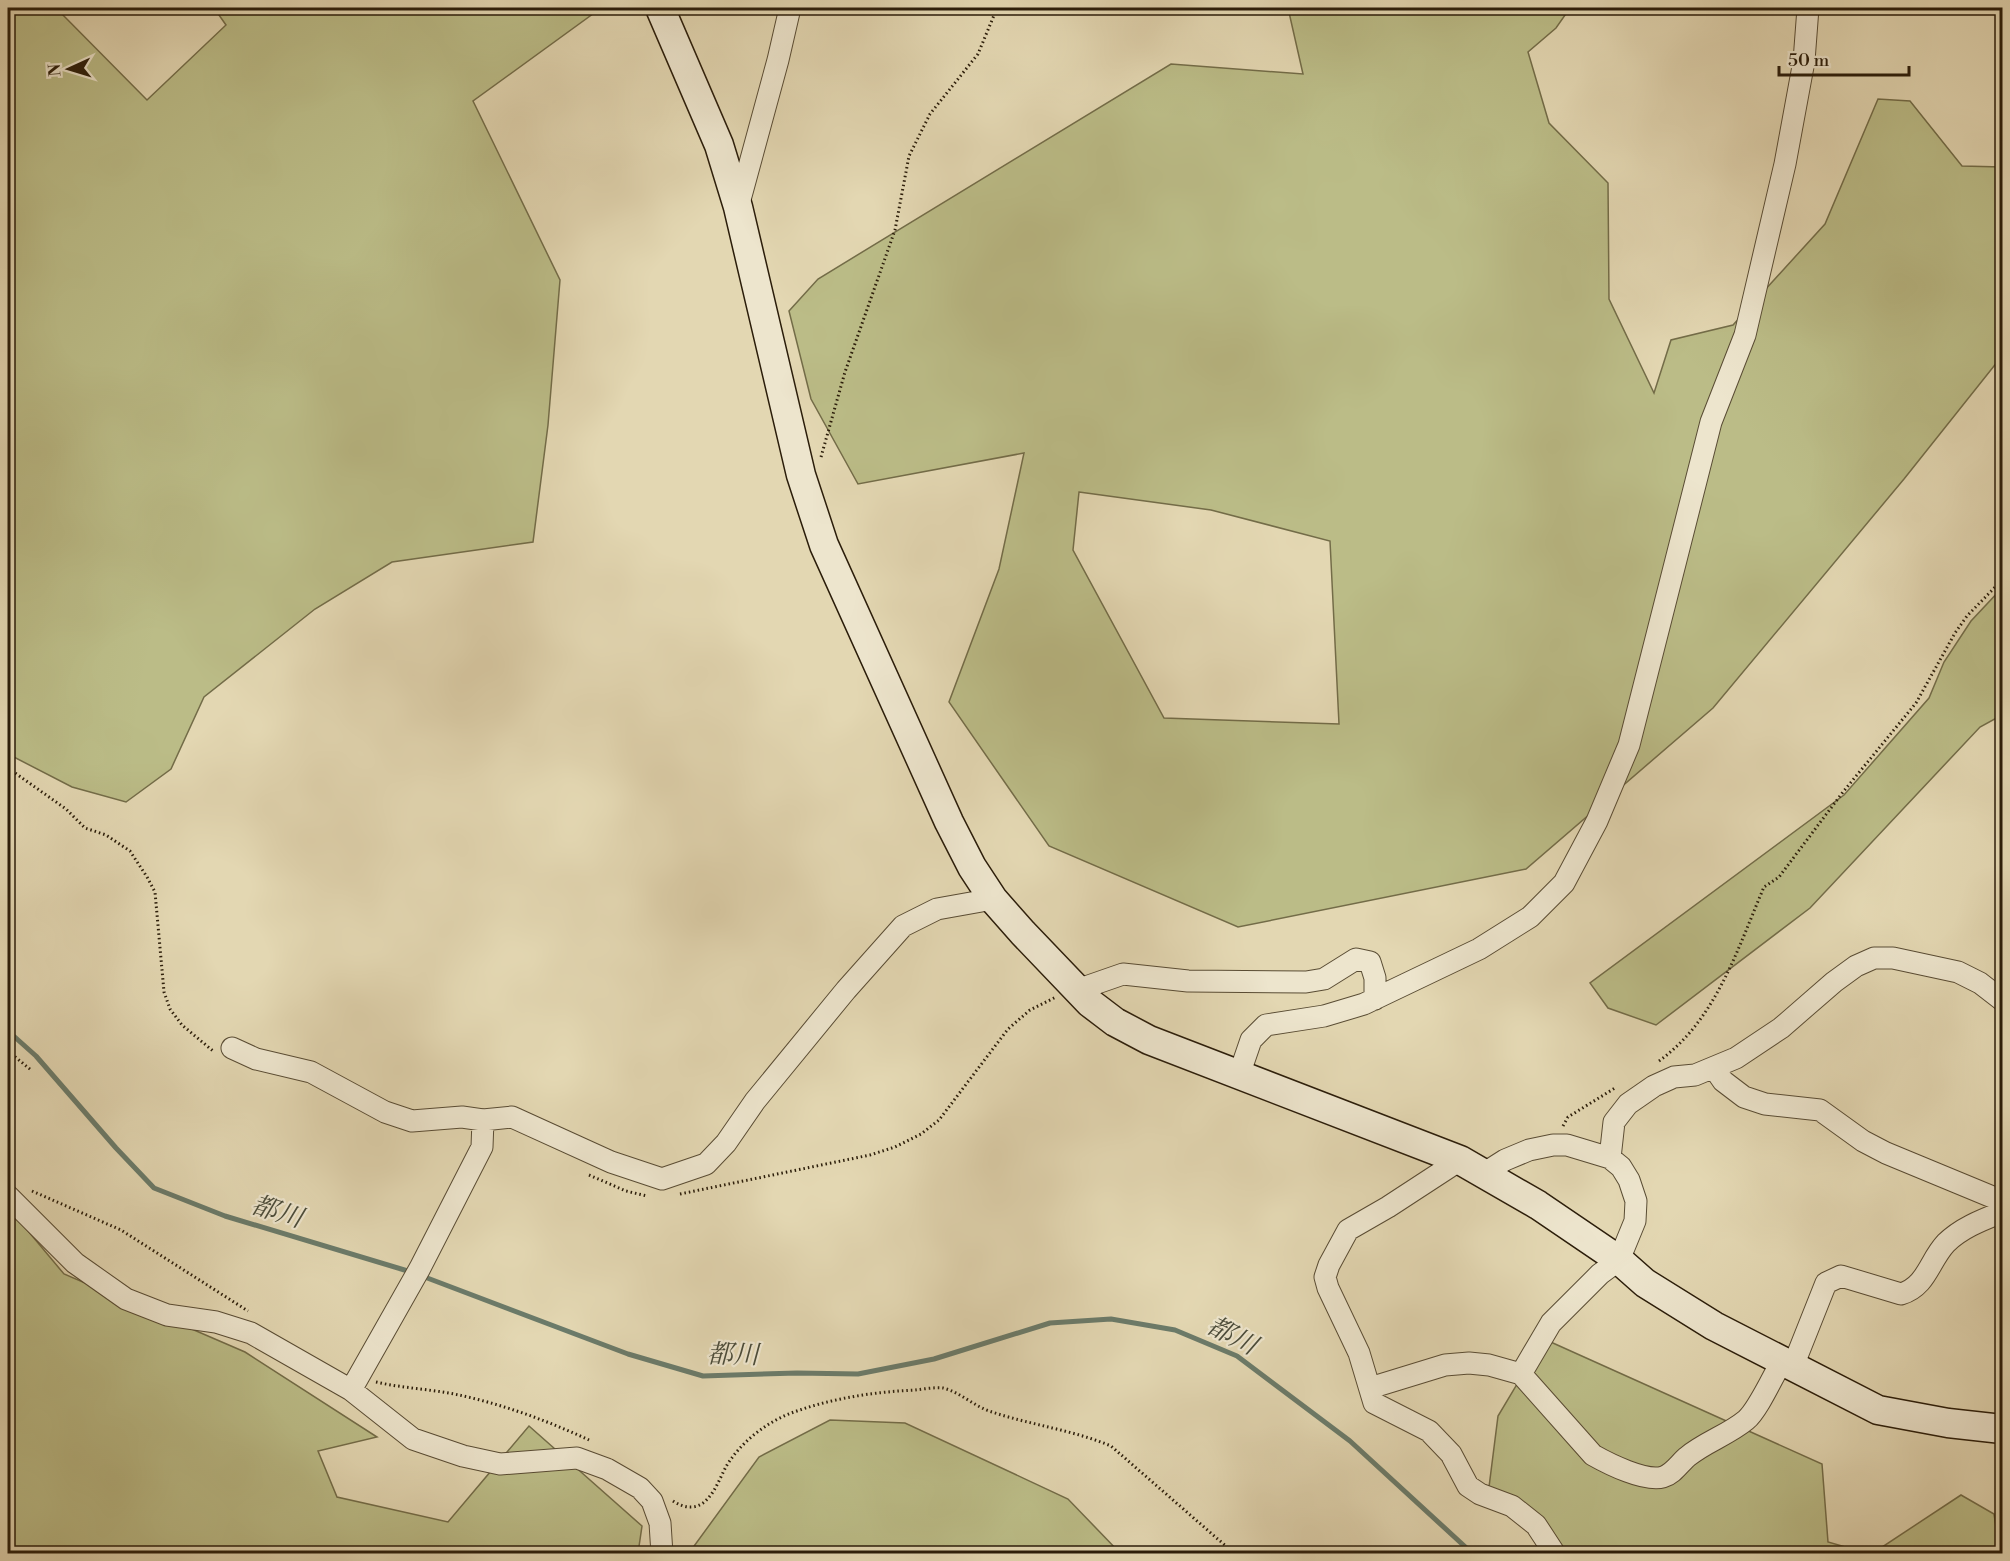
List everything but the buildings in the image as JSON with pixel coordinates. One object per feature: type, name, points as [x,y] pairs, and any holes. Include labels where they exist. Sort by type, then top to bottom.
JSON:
[{"type":"street","points":[[660,8],[719,145],[738,207],[801,475],[824,545],[949,822],[972,867],[993,899],[1077,990],[1115,1022],[1149,1040],[1471,1167],[1538,1204],[1619,1260],[1645,1283],[1714,1326],[1878,1410],[1929,1420],[2002,1429]]},
{"type":"street","points":[[738,207],[790,8]]},
{"type":"street","points":[[1239,1075],[1251,1040],[1266,1025],[1324,1016],[1375,999],[1479,949],[1530,917],[1564,883],[1597,820],[1629,745],[1711,422],[1745,335],[1787,152],[1804,62],[1808,8]]},
{"type":"street","points":[[224,1050],[311,1072],[385,1112],[412,1120],[462,1117],[483,1120],[512,1117],[610,1162],[662,1179],[706,1164],[726,1143],[755,1101],[846,990],[903,926],[937,909],[993,899]]},
{"type":"street","points":[[1611,1158],[1614,1122],[1628,1104],[1654,1086],[1674,1077],[1695,1075],[1736,1058],[1781,1028],[1856,966],[1874,958],[1893,958],[1958,972],[1980,983],[2002,1000]]},
{"type":"street","points":[[1077,990],[1123,974],[1188,981],[1306,982],[1324,979],[1356,959],[1370,962],[1375,978],[1375,999]]},
{"type":"street","points":[[1714,1068],[1723,1081],[1744,1097],[1765,1104],[1820,1110],[1863,1141],[1886,1153],[2002,1201]]},
{"type":"street","points":[[356,1381],[420,1268],[482,1147],[483,1120]]},
{"type":"street","points":[[1521,1374],[1551,1323],[1600,1274],[1619,1260],[1635,1221],[1636,1201],[1629,1180],[1621,1167],[1611,1158],[1567,1145],[1553,1145],[1529,1150],[1505,1160],[1471,1167],[1388,1207],[1348,1230],[1329,1265],[1325,1278],[1359,1353],[1374,1403],[1430,1431],[1451,1454],[1468,1486],[1480,1494],[1512,1506],[1536,1525],[1555,1554]]},
{"type":"street","points":[[8,1196],[75,1263],[126,1299],[167,1315],[216,1322],[251,1333],[356,1381],[413,1438],[463,1456],[500,1464],[577,1458],[608,1469],[640,1488],[652,1501],[660,1523],[662,1554]]},
{"type":"street","points":[[1370,1388],[1445,1365],[1469,1363],[1489,1365],[1521,1374],[1593,1455],[1650,1478],[1663,1477],[1673,1472],[1688,1456],[1749,1418],[1787,1363],[1826,1283],[1841,1276],[1901,1294],[1911,1291],[1921,1284],[1944,1245],[1959,1232],[2002,1212]]},
{"type":"path","points":[[818,468],[845,372],[895,230],[909,156],[930,114],[978,54],[997,8]]},
{"type":"path","points":[[1652,1066],[1687,1038],[1718,994],[1764,887],[1779,877],[1843,792],[1916,703],[1955,633],[1967,616],[2002,580]]},
{"type":"path","points":[[8,768],[66,809],[85,828],[106,835],[130,851],[155,892],[164,992],[170,1009],[182,1025],[224,1050]]},
{"type":"path","points":[[678,1195],[870,1155],[896,1147],[921,1134],[939,1119],[1008,1029],[1030,1010],[1062,994],[1077,990]]},
{"type":"path","points":[[8,1051],[31,1070]]},
{"type":"path","points":[[1553,1145],[1568,1117],[1624,1083]]},
{"type":"path","points":[[585,1173],[626,1191],[655,1197]]},
{"type":"path","points":[[30,1190],[120,1230],[185,1269],[255,1316]]},
{"type":"path","points":[[356,1381],[367,1380],[479,1400],[517,1412],[589,1441]]},
{"type":"path","points":[[670,1499],[685,1507],[696,1507],[704,1502],[715,1489],[729,1463],[750,1438],[770,1422],[792,1412],[880,1391],[943,1388],[989,1412],[1094,1439],[1111,1446],[1234,1554]]},
{"type":"green space","points":[[8,8],[56,8],[147,100],[226,25],[214,8],[601,8],[473,101],[560,280],[548,425],[533,542],[392,562],[315,609],[204,697],[171,769],[126,802],[72,787],[8,754]]},
{"type":"green space","points":[[1288,8],[1570,8],[1556,28],[1528,52],[1549,123],[1608,183],[1609,299],[1654,393],[1671,340],[1733,325],[1825,224],[1878,99],[1910,101],[1962,166],[2002,167],[2002,356],[1904,479],[1713,708],[1526,869],[1238,927],[1049,846],[949,702],[999,569],[1024,453],[858,484],[811,399],[789,311],[818,279],[1171,64],[1303,74]],"holes":[[[1079,492],[1211,510],[1330,541],[1339,724],[1164,718],[1073,550]]]},
{"type":"green space","points":[[2002,588],[2002,715],[1980,727],[1810,908],[1656,1025],[1608,1008],[1590,983],[1844,795],[1929,698],[1944,662],[1971,621]]},
{"type":"green space","points":[[8,1207],[64,1274],[245,1352],[377,1437],[318,1451],[337,1497],[448,1522],[529,1426],[642,1526],[638,1553],[8,1553]]},
{"type":"green space","points":[[1544,1339],[1822,1464],[1828,1542],[1866,1553],[1556,1553],[1488,1495],[1498,1416]]},
{"type":"green space","points":[[830,1420],[905,1423],[1068,1499],[1120,1553],[689,1553],[759,1457]]},
{"type":"green space","points":[[1961,1495],[1994,1514],[2000,1553],[1873,1553]]},
{"type":"waterway","name":"都川","points":[[8,1031],[36,1056],[154,1188],[225,1216],[411,1272]]},
{"type":"waterway","name":"都川","points":[[422,1276],[628,1354],[703,1376],[858,1374],[934,1359],[1050,1323],[1111,1319],[1175,1330],[1237,1356],[1350,1441],[1473,1554]]}]
